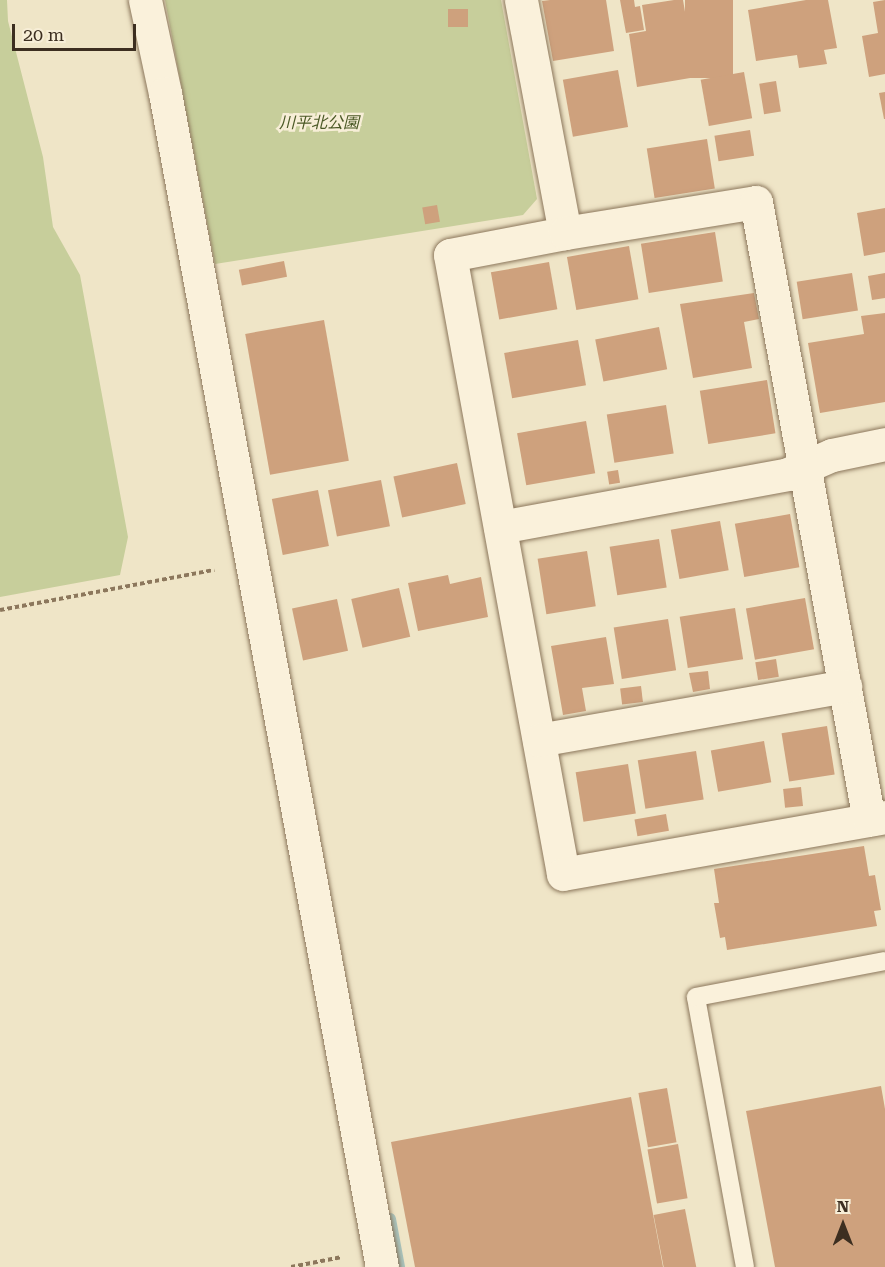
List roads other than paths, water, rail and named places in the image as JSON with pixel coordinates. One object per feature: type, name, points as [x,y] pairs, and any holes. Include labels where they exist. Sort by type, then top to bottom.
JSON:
[{"type":"street","points":[[145,0],[165,93],[380,1259]]},
{"type":"street","points":[[521,0],[564,233]]},
{"type":"street","points":[[756,202],[845,686],[877,818],[563,874],[450,255],[564,233],[756,202]]},
{"type":"street","points":[[500,527],[788,474],[832,455],[885,444]]},
{"type":"street","points":[[539,740],[845,686]]},
{"type":"lane","points":[[744,1267],[696,997],[885,961]]},
{"type":"waterway","points":[[390,1219],[399,1267]]},
{"type":"park label","name":"川平北公園","points":[[319,123]]}]
